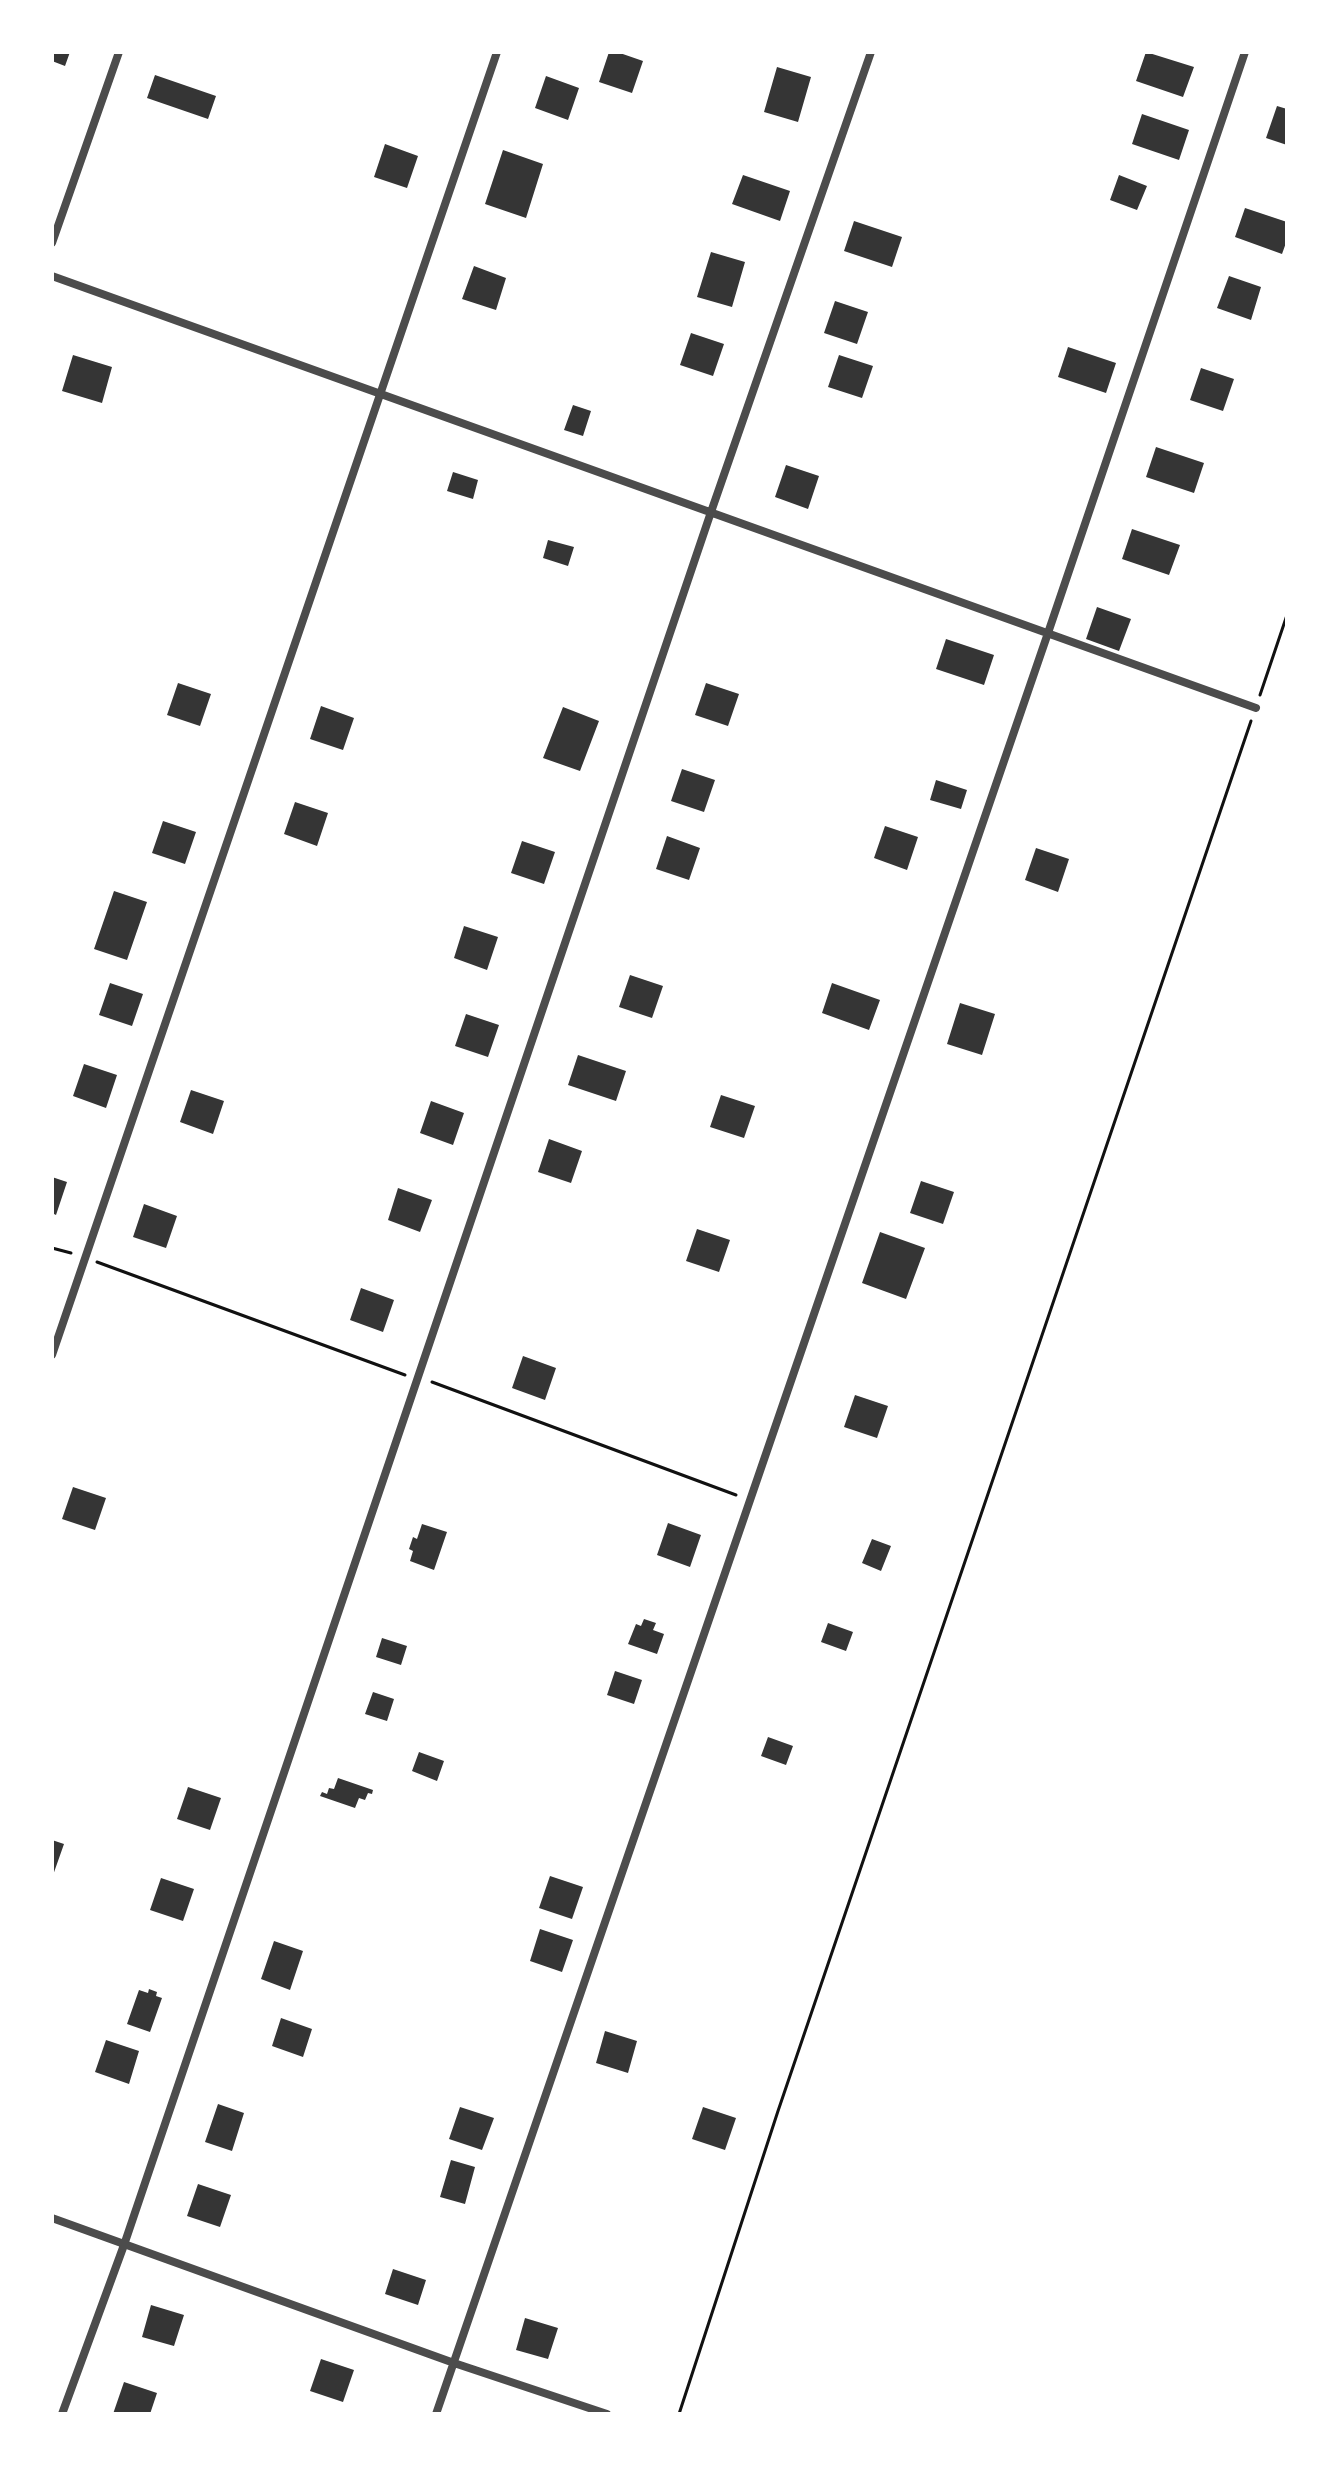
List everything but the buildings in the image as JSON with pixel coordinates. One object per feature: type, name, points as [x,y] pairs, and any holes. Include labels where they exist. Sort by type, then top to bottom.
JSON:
[{"type":"street","points":[[52,243],[119,52]]},
{"type":"street","points":[[52,1355],[497,52]]},
{"type":"street","points":[[62,2414],[124,2245],[711,512],[871,52]]},
{"type":"street","points":[[436,2414],[1245,52]]},
{"type":"street","points":[[52,276],[1256,708]]},
{"type":"street","points":[[52,2218],[454,2363],[607,2414]]},
{"type":"path","points":[[679,2414],[783,2096],[1287,615]]},
{"type":"path","points":[[52,1248],[419,1380],[436,1382],[751,1500]]}]
